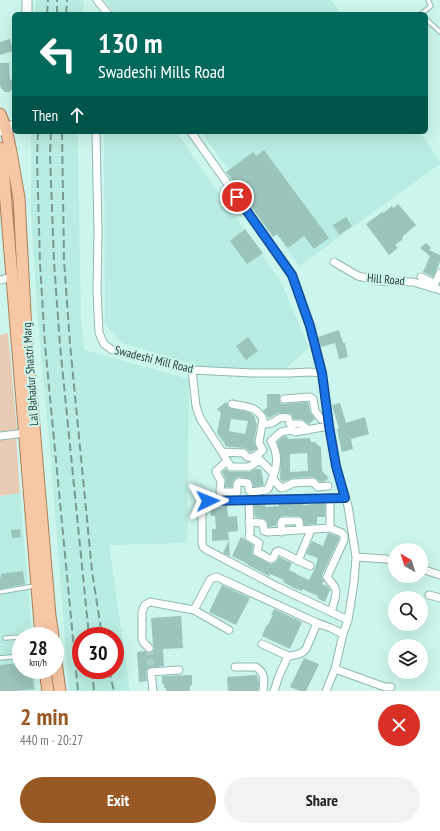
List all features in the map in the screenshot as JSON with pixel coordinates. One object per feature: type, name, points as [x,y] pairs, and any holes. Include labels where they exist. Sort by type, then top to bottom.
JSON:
[{"type":"main road","name":"Lal Bahadur Shastri Marg","points":[[0,114],[7,128],[4,151],[3,199],[26,384],[45,616],[41,627]]},
{"type":"main road","name":"Lal Bahadur Shastri Marg","points":[[4,151],[19,198],[26,332],[25,433],[32,457]]},
{"type":"main road","name":"Lal Bahadur Shastri Marg","points":[[36,508],[37,586],[49,627]]},
{"type":"main road","points":[[46,679],[48,691]]},
{"type":"main road","points":[[58,679],[60,691]]},
{"type":"street","points":[[27,0],[27,12]]},
{"type":"street","points":[[96,0],[104,12]]},
{"type":"street","name":"Swadeshi Mill Road","points":[[96,134],[98,333],[104,344],[112,350],[163,364],[192,370],[252,373],[322,373]]},
{"type":"street","points":[[192,134],[292,275],[310,326],[322,373],[328,424],[336,466],[348,506],[356,557],[348,620],[343,634],[335,669],[326,691]]},
{"type":"street","points":[[3,199],[19,198]]},
{"type":"street","name":"Hill Road","points":[[334,262],[358,276],[380,281],[413,282],[436,287]]},
{"type":"street","points":[[421,277],[436,287],[440,273]]},
{"type":"street","points":[[0,280],[12,277]]},
{"type":"street","points":[[192,370],[196,406],[200,418],[231,467],[249,466],[258,458],[262,450],[271,441],[281,432],[291,427],[302,424],[308,430],[328,424]]},
{"type":"street","points":[[284,399],[312,397],[315,411],[321,419],[328,424]]},
{"type":"street","points":[[232,404],[251,408],[258,412],[263,419],[259,442],[262,450]]},
{"type":"street","points":[[263,424],[272,423],[278,418],[288,418],[291,427]]},
{"type":"street","points":[[0,436],[25,433]]},
{"type":"street","points":[[227,461],[216,471],[221,481],[220,492],[237,492],[238,483],[247,482],[251,492],[266,490],[268,489],[277,464],[276,452],[271,441]]},
{"type":"street","points":[[222,452],[244,453],[249,458],[258,458]]},
{"type":"street","points":[[258,458],[281,488],[293,484],[313,482],[318,487],[328,486]]},
{"type":"street","points":[[330,498],[330,528]]},
{"type":"street","points":[[345,498],[208,501],[202,507],[202,543],[207,550],[278,587],[348,620]]},
{"type":"street","points":[[249,500],[249,537],[259,544],[257,551],[258,554],[272,559],[276,552],[279,551],[310,566]]},
{"type":"street","points":[[249,522],[262,523],[264,531],[267,532],[330,528],[342,533],[344,540],[327,576],[327,579],[335,587],[336,591],[331,612]]},
{"type":"street","points":[[298,560],[311,530]]},
{"type":"street","points":[[356,557],[388,560]]},
{"type":"street","points":[[428,571],[440,575]]},
{"type":"street","points":[[194,610],[210,580],[217,577],[343,634]]},
{"type":"street","points":[[429,595],[440,598]]},
{"type":"street","points":[[149,648],[142,639],[142,612],[145,605],[150,602],[194,610],[229,630]]},
{"type":"street","points":[[262,644],[288,656],[299,654],[306,650],[317,623]]},
{"type":"street","points":[[274,691],[288,656]]},
{"type":"street","points":[[235,667],[256,666],[263,672],[263,691]]},
{"type":"street","points":[[335,669],[385,687],[391,687]]},
{"type":"street","points":[[153,691],[151,672],[179,670]]},
{"type":"lane","points":[[424,12],[431,6],[428,0]]},
{"type":"lane","points":[[428,21],[440,32]]},
{"type":"lane","points":[[0,592],[37,586]]},
{"type":"lane","points":[[5,638],[12,638]]},
{"type":"lane","points":[[0,658],[12,657]]},
{"type":"shaded area","points":[[36,0],[84,0],[82,12],[35,12]]},
{"type":"shaded area","points":[[105,0],[331,0],[340,12],[114,12]]},
{"type":"shaded area","points":[[31,134],[78,134],[81,320],[84,350],[189,379],[187,543],[109,545],[121,627],[72,627],[72,679],[124,679],[124,649],[130,691],[69,691],[52,474],[38,322],[31,213]]},
{"type":"shaded area","points":[[104,134],[177,134],[281,282],[309,348],[285,369],[205,368],[122,343],[105,324]]},
{"type":"shaded area","points":[[202,134],[421,134],[440,164],[299,266]]},
{"type":"shaded area","points":[[8,333],[17,430],[0,432],[0,335]]},
{"type":"shaded area","points":[[16,437],[20,493],[0,496],[0,439]]},
{"type":"shaded area","points":[[20,493],[31,627],[12,627],[12,679],[35,679],[36,691],[0,691],[0,496]]},
{"type":"building","points":[[10,39],[12,51],[0,55],[0,42]]},
{"type":"building","points":[[0,63],[9,63],[12,90],[9,92],[5,92],[0,86]]},
{"type":"building","points":[[264,150],[329,238],[314,249],[304,236],[288,248],[277,234],[273,237],[226,172],[253,152],[256,156]]},
{"type":"building","points":[[398,204],[416,225],[402,237],[403,239],[395,245],[398,248],[389,255],[366,224],[382,212],[383,213],[392,206],[393,208]]},
{"type":"building","points":[[346,217],[352,226],[339,235],[333,225]]},
{"type":"building","points":[[245,229],[263,253],[247,264],[230,241]]},
{"type":"building","points":[[426,243],[431,248],[429,250],[440,255],[440,262],[433,277],[423,272],[430,256],[420,248]]},
{"type":"building","points":[[339,330],[343,343],[345,343],[348,357],[339,359],[335,343],[321,347],[318,337]]},
{"type":"building","points":[[248,337],[258,351],[246,360],[236,346]]},
{"type":"building","points":[[267,394],[280,394],[280,403],[282,404],[308,402],[310,412],[315,419],[309,424],[302,419],[294,419],[291,414],[284,413],[278,413],[269,418],[263,411],[267,407]]},
{"type":"building","points":[[226,402],[229,408],[249,412],[253,415],[257,424],[254,442],[257,449],[250,452],[245,448],[225,446],[217,433],[221,413],[217,409]],"holes":[[[231,419],[248,421],[245,434],[229,431]]]},
{"type":"building","points":[[340,403],[346,423],[365,417],[369,434],[351,439],[353,449],[342,452],[337,429],[339,429],[332,405]]},
{"type":"building","points":[[286,436],[289,439],[310,438],[311,442],[315,442],[321,447],[322,471],[329,478],[320,482],[313,477],[293,478],[283,482],[280,479],[281,457],[277,442]],"holes":[[[307,453],[308,471],[290,472],[290,454]]]},
{"type":"building","points":[[226,469],[231,472],[249,472],[256,469],[261,469],[264,485],[254,487],[251,479],[237,477],[233,481],[232,487],[225,487],[226,479],[222,472]]},
{"type":"building","points":[[325,503],[325,517],[317,517],[317,524],[304,525],[303,519],[299,516],[282,516],[278,519],[276,526],[268,527],[268,523],[265,519],[255,517],[254,505],[265,505],[266,507],[279,506],[279,504],[303,505]]},
{"type":"building","points":[[227,506],[228,517],[237,516],[238,531],[228,532],[229,540],[212,541],[212,529],[216,529],[215,516],[211,516],[210,507]]},
{"type":"building","points":[[20,529],[21,537],[12,538],[11,530]]},
{"type":"building","points":[[328,533],[339,537],[339,539],[322,575],[324,581],[322,584],[328,586],[330,590],[325,602],[317,598],[318,596],[302,589],[302,591],[294,588],[283,582],[284,580],[270,574],[269,576],[232,556],[241,537],[253,545],[252,554],[255,556],[271,564],[276,562],[279,557],[292,563],[289,570],[309,580],[318,558],[306,554],[312,541],[323,546]]},
{"type":"building","points":[[229,540],[230,556],[223,553]]},
{"type":"building","points":[[23,571],[25,584],[0,589],[1,574]]},
{"type":"building","points":[[222,585],[250,598],[236,625],[209,612]]},
{"type":"building","points":[[274,609],[302,622],[290,649],[262,636],[273,615],[271,615]]},
{"type":"building","points":[[181,616],[183,648],[163,649],[164,666],[149,668],[146,672],[147,681],[139,682],[137,652],[145,651],[150,653],[154,649],[151,618]]},
{"type":"building","points":[[304,658],[319,664],[306,691],[300,691],[290,687]]},
{"type":"building","points":[[12,664],[12,679],[33,679],[34,689],[0,691],[0,665]]},
{"type":"building","points":[[192,675],[192,685],[190,686],[190,691],[166,691],[164,684],[162,684],[162,676]]},
{"type":"building","points":[[257,675],[259,683],[258,691],[228,691],[227,677]]},
{"type":"tunnel","points":[[149,648],[151,672]]},
{"type":"railway","points":[[47,12],[48,0]]},
{"type":"railway","points":[[57,0],[57,12]]},
{"type":"railway","points":[[66,12],[67,0]]},
{"type":"railway","points":[[38,134],[37,157],[40,263],[45,345],[78,691]]},
{"type":"railway","points":[[51,134],[50,155],[54,262],[60,345],[88,627]]},
{"type":"railway","points":[[62,134],[64,260],[70,344],[92,571],[101,627]]},
{"type":"railway","points":[[93,679],[94,691]]},
{"type":"railway","points":[[111,679],[114,691]]},
{"type":"route","points":[[208,501],[345,498],[336,466],[322,373],[310,326],[292,275],[237,197]]}]
